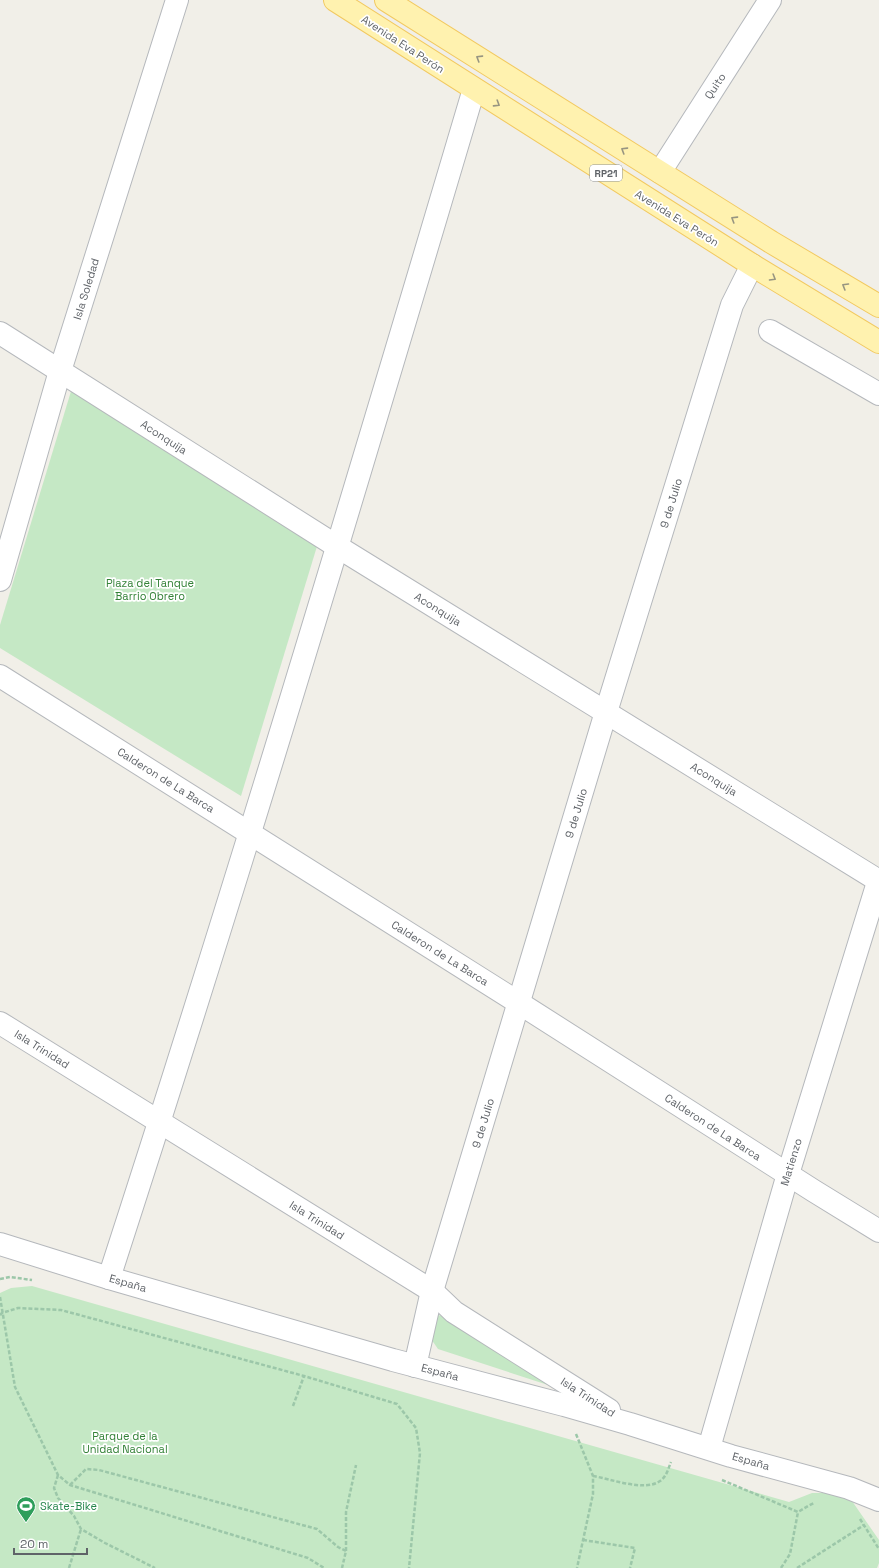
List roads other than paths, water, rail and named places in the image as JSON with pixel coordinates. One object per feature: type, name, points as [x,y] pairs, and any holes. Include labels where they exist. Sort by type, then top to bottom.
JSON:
[{"type":"main road","name":"Avenida Eva Perón","points":[[335,0],[752,265],[879,342]]},
{"type":"main road","name":"RP21","points":[[386,0],[771,242],[879,306]]},
{"type":"street","name":"Isla Soledad","points":[[0,580],[60,371],[177,0]]},
{"type":"street","name":"Quito","points":[[660,172],[770,0]]},
{"type":"street","points":[[109,1278],[160,1123],[338,547],[474,89]]},
{"type":"street","name":"9 de Julio","points":[[414,1366],[432,1292],[606,712],[732,305],[752,265]]},
{"type":"street","points":[[770,331],[879,394]]},
{"type":"street","name":"Aconquija","points":[[0,333],[338,547],[879,880]]},
{"type":"street","name":"Calderon de La Barca","points":[[0,676],[879,1231]]},
{"type":"street","name":"Matienzo","points":[[709,1448],[788,1174],[879,880]]},
{"type":"street","name":"Isla Trinidad","points":[[0,1023],[432,1292],[454,1312],[630,1424]]},
{"type":"street","name":"España","points":[[0,1244],[109,1278],[414,1366],[630,1424],[731,1456],[849,1488],[879,1500]]},
{"type":"place","name":"Skate-Bike","points":[[26,1523]]},
{"type":"park label","name":"Plaza del Tanque Barrio Obrero","points":[[150,589]]},
{"type":"park label","name":"Parque de la Unidad Nacional","points":[[125,1442]]}]
